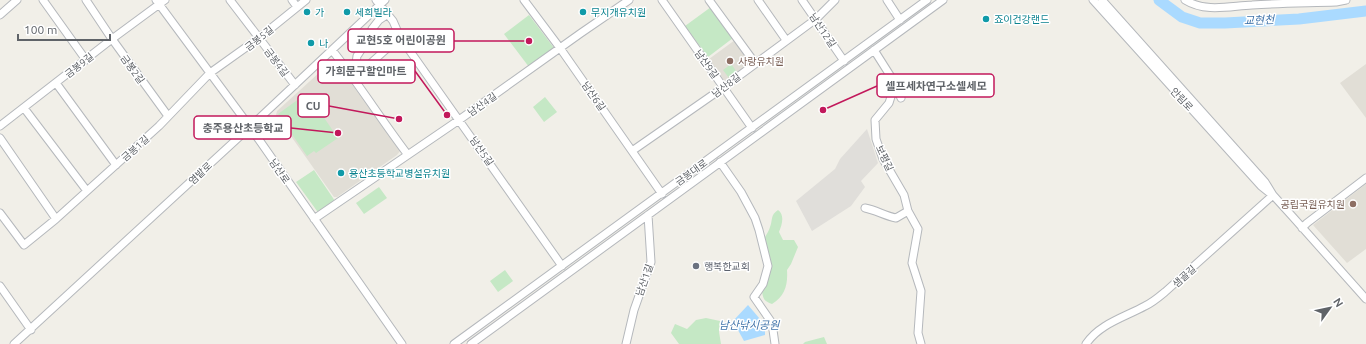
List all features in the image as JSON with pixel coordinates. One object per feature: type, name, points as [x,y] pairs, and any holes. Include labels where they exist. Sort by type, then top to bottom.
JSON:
[{"type":"street","points":[[0,14],[17,0]]},
{"type":"street","points":[[44,0],[86,60]]},
{"type":"street","name":"금봉2길","points":[[86,0],[112,39],[168,116]]},
{"type":"street","name":"금봉4길","points":[[230,0],[295,85]]},
{"type":"street","points":[[292,0],[297,7]]},
{"type":"street","name":"금봉5길","points":[[210,73],[259,38],[306,0]]},
{"type":"street","name":"남산6길","points":[[524,0],[560,48],[662,194]]},
{"type":"street","name":"남산4길","points":[[314,219],[460,120],[629,0]]},
{"type":"street","name":"남산9길","points":[[662,0],[752,128]]},
{"type":"street","points":[[709,0],[755,63]]},
{"type":"street","points":[[758,0],[786,40]]},
{"type":"street","name":"남산12길","points":[[802,0],[844,61]]},
{"type":"street","name":"남산8길","points":[[632,152],[724,87],[816,19],[835,0]]},
{"type":"street","points":[[887,0],[900,20]]},
{"type":"street","name":"금봉대로","points":[[454,344],[927,0]]},
{"type":"street","name":"금봉대로","points":[[471,344],[943,0]]},
{"type":"street","name":"안림로","points":[[1093,0],[1261,186],[1273,195]]},
{"type":"street","name":"안림로","points":[[1102,0],[1265,182],[1273,195],[1366,299]]},
{"type":"street","points":[[1185,0],[1191,4],[1214,8],[1336,2],[1346,0]]},
{"type":"street","name":"금봉9길","points":[[0,126],[160,1]]},
{"type":"street","name":"남산로","points":[[160,1],[402,344]]},
{"type":"street","name":"남산5길","points":[[380,2],[393,21],[400,37],[562,266]]},
{"type":"street","name":"염밭로","points":[[14,344],[31,330],[295,85],[380,2]]},
{"type":"street","points":[[354,78],[357,56],[367,41],[372,29],[379,20],[388,14]]},
{"type":"street","points":[[354,78],[400,37]]},
{"type":"street","points":[[332,50],[354,78],[376,113],[408,156]]},
{"type":"street","points":[[874,50],[895,84],[901,98]]},
{"type":"street","name":"금봉1길","points":[[0,213],[24,245],[56,219],[116,165],[168,116],[210,73]]},
{"type":"street","points":[[56,83],[116,165]]},
{"type":"street","name":"보평길","points":[[895,84],[889,103],[875,120],[876,139],[883,159],[904,195],[908,211],[918,229],[912,263],[921,291],[918,332],[921,344]]},
{"type":"street","points":[[24,108],[87,191]]},
{"type":"street","points":[[0,138],[56,219]]},
{"type":"street","points":[[720,162],[741,192],[755,218],[759,230],[768,266],[763,284],[754,297],[772,323],[775,344]]},
{"type":"street","points":[[1302,228],[1366,178]]},
{"type":"street","name":"샘골길","points":[[1086,344],[1099,330],[1110,323],[1146,306],[1165,292],[1273,195]]},
{"type":"street","points":[[865,208],[872,209],[887,217],[896,218],[908,211]]},
{"type":"street","name":"남산1길","points":[[626,344],[634,310],[651,262],[648,215]]},
{"type":"street","points":[[0,286],[31,330]]},
{"type":"shaded area","name":"사랑유치원","points":[[735,40],[752,64],[726,83],[709,59]]},
{"type":"shaded area","points":[[332,61],[336,62],[400,151],[397,155],[337,197],[334,197],[276,115],[277,111]]},
{"type":"shaded area","points":[[1366,64],[1366,118],[1340,83]]},
{"type":"shaded area","points":[[867,129],[878,163],[861,181],[865,187],[851,206],[812,231],[796,201],[835,169],[840,159]]},
{"type":"shaded area","name":"공립국원유치원","points":[[1366,184],[1366,249],[1347,263],[1313,225]]},
{"type":"green space","points":[[711,7],[733,38],[708,57],[685,26]]},
{"type":"green space","points":[[529,15],[554,48],[529,67],[504,34]]},
{"type":"green space","points":[[731,64],[737,72],[729,78],[723,70]]},
{"type":"green space","points":[[307,93],[338,138],[316,153],[314,151],[307,156],[278,114]]},
{"type":"green space","points":[[545,97],[557,112],[544,122],[533,107]]},
{"type":"green space","points":[[314,170],[335,201],[319,212],[296,182]]},
{"type":"green space","points":[[379,187],[387,198],[364,214],[356,203]]},
{"type":"green space","points":[[778,210],[782,215],[782,223],[779,232],[783,240],[794,240],[798,247],[787,270],[785,290],[783,294],[772,304],[764,299],[762,291],[768,278],[770,265],[764,239],[770,228],[773,216]]},
{"type":"green space","points":[[505,270],[513,281],[498,292],[490,281]]},
{"type":"green space","points":[[706,318],[720,321],[719,332],[721,344],[679,344],[671,333],[675,324],[687,329],[696,320]]},
{"type":"green space","points":[[824,337],[827,344],[803,344],[805,342]]},
{"type":"water","name":"남산낚시공원","points":[[748,305],[765,325],[765,335],[744,341],[733,321]]},
{"type":"waterway","name":"교현천","points":[[1159,0],[1182,17],[1200,23],[1299,19],[1366,11]]},
{"type":"place","name":"가","points":[[307,12]]},
{"type":"place","name":"세희빌라","points":[[347,12]]},
{"type":"place","name":"무지개유치원","points":[[583,12]]},
{"type":"place","name":"죠이건강랜드","points":[[986,19]]},
{"type":"place","name":"교현5호 어린이공원","points":[[529,41]]},
{"type":"place","name":"나","points":[[311,43]]},
{"type":"place","name":"사랑유치원","points":[[730,61]]},
{"type":"place","name":"셀프세차연구소셀세모","points":[[823,110]]},
{"type":"place","name":"가희문구할인마트","points":[[447,115]]},
{"type":"place","name":"CU","points":[[399,119]]},
{"type":"place","name":"충주용산초등학교","points":[[338,133]]},
{"type":"place","name":"용산초등학교병설유치원","points":[[341,173]]},
{"type":"place","name":"공립국원유치원","points":[[1353,204]]},
{"type":"place","name":"행복한교회","points":[[696,266]]}]
